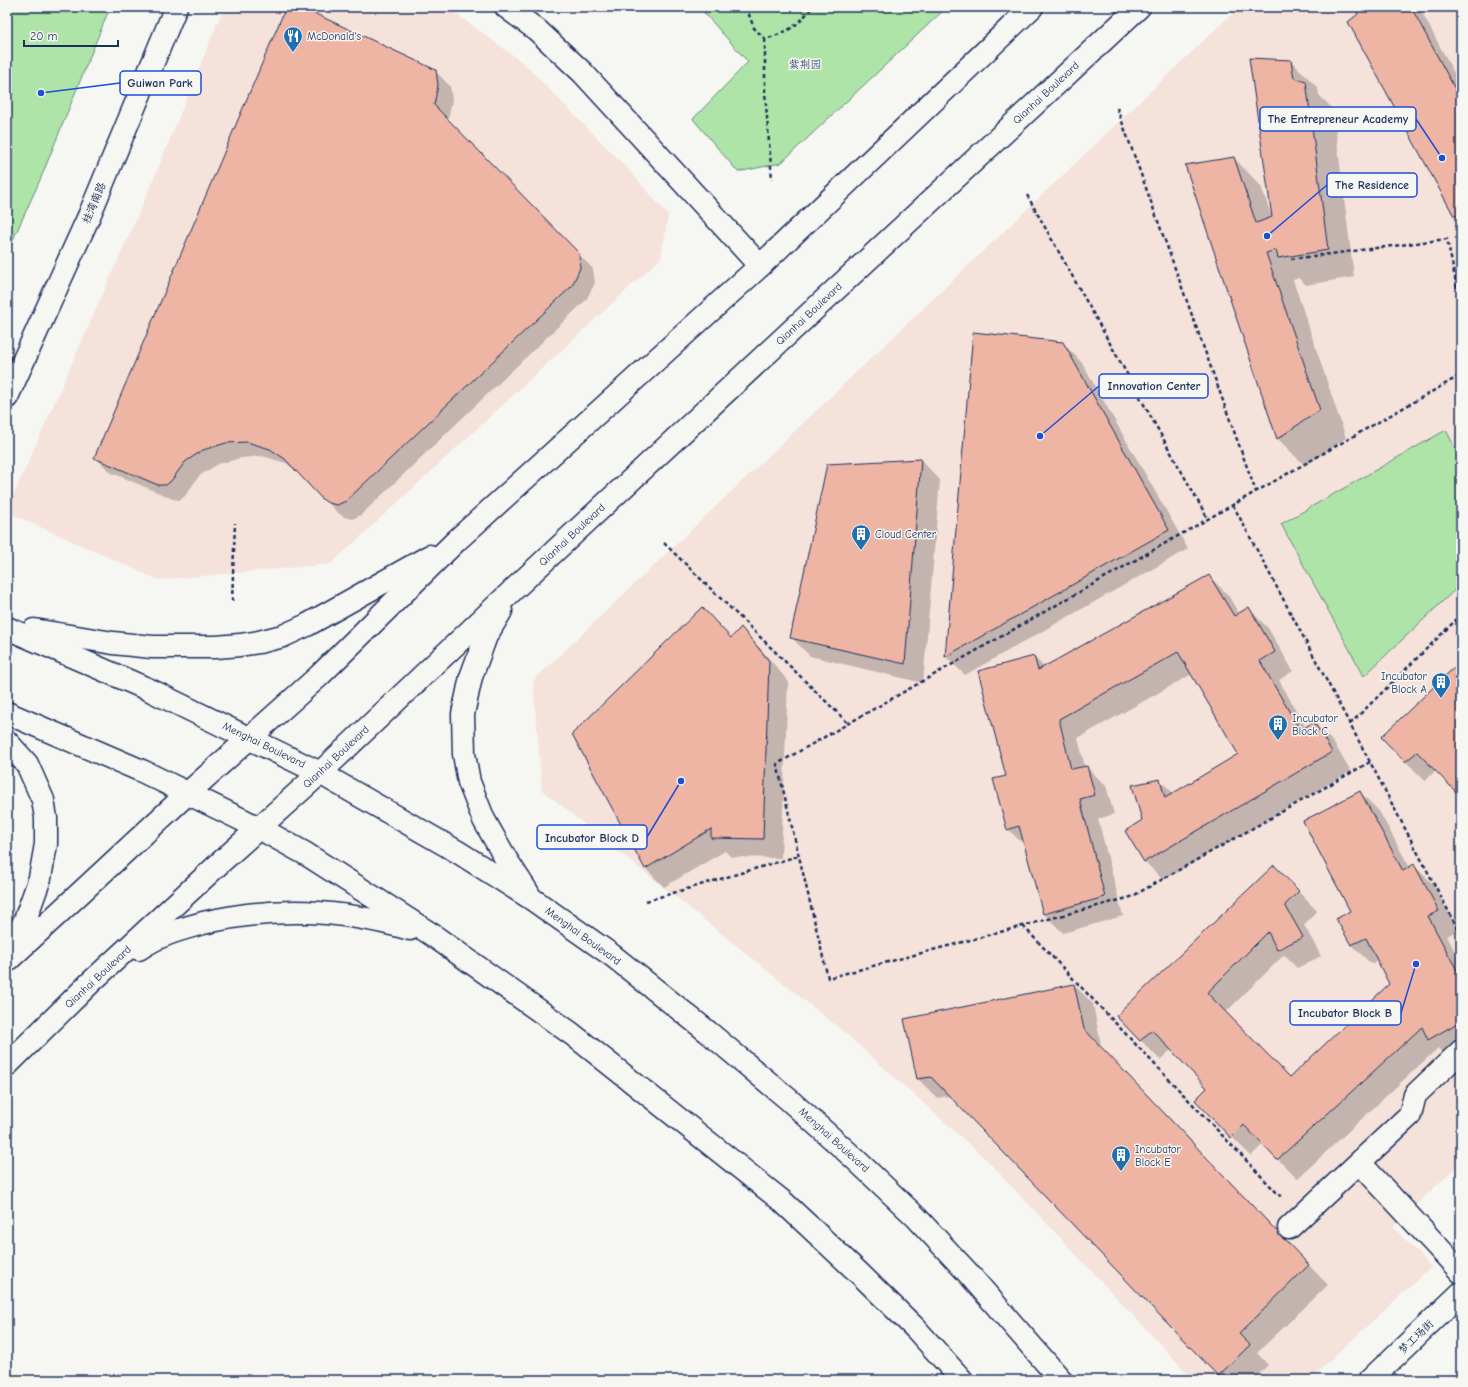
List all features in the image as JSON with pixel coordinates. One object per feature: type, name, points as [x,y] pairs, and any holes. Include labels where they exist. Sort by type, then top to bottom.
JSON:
[{"type":"main road","name":"桂湾南路","points":[[7,397],[89,216],[176,7]]},
{"type":"main road","points":[[506,7],[537,30],[583,73],[760,266]]},
{"type":"main road","points":[[7,961],[188,794],[319,676],[457,540],[760,266],[1032,7]]},
{"type":"main road","name":"Qianhai Boulevard","points":[[7,1065],[90,983],[320,773],[513,590],[1139,7]]},
{"type":"main road","points":[[7,627],[113,643],[152,647],[216,647],[259,642],[283,636],[307,625],[345,605],[457,540]]},
{"type":"main road","points":[[513,590],[486,636],[471,677],[464,714],[464,754],[469,782],[484,820],[506,859],[532,899]]},
{"type":"main road","name":"Menghai Boulevard","points":[[7,627],[152,691],[320,773],[458,852],[532,899],[613,956],[708,1032],[788,1099],[855,1159],[916,1217],[968,1273],[1061,1380]]},
{"type":"main road","points":[[7,713],[142,771],[259,828],[306,854],[431,934],[572,1034],[782,1201],[910,1323],[962,1380]]},
{"type":"main road","points":[[7,742],[26,764],[44,800],[46,818],[46,844],[40,878],[25,920],[7,955]]},
{"type":"main road","points":[[90,983],[148,942],[181,929],[226,918],[264,913],[302,911],[338,914],[387,922],[431,934]]},
{"type":"main road","points":[[1289,1228],[1410,1115],[1415,1095],[1461,1051]]},
{"type":"main road","points":[[1360,1163],[1461,1272]]},
{"type":"main road","name":"梦工场街","points":[[1370,1380],[1461,1293]]},
{"type":"path","points":[[746,7],[754,28],[765,39],[765,92],[772,179]]},
{"type":"path","points":[[765,39],[786,32],[804,18],[812,7]]},
{"type":"path","points":[[1117,108],[1256,492]]},
{"type":"path","points":[[1027,195],[1208,519]]},
{"type":"path","points":[[1291,259],[1447,239],[1461,307]]},
{"type":"path","points":[[1370,762],[1131,897],[828,978],[776,764],[1461,375]]},
{"type":"path","points":[[1233,505],[1461,935]]},
{"type":"path","points":[[232,601],[235,523]]},
{"type":"path","points":[[664,543],[848,723]]},
{"type":"path","points":[[1350,724],[1461,615]]},
{"type":"path","points":[[646,901],[798,856]]},
{"type":"path","points":[[1023,926],[1280,1196],[1286,1191]]},
{"type":"shaded area","points":[[224,7],[445,7],[522,62],[627,168],[668,215],[661,258],[331,564],[159,580],[7,512],[7,510],[150,188]]},
{"type":"shaded area","points":[[1239,7],[1461,7],[1461,1162],[1393,1227],[1431,1267],[1309,1380],[1194,1380],[989,1162],[843,1031],[542,790],[533,681]]},
{"type":"green space","points":[[7,7],[110,7],[40,180],[7,253]]},
{"type":"green space","name":"紫荆园","points":[[699,7],[947,7],[781,163],[738,172],[693,119],[748,62]]},
{"type":"green space","points":[[1446,430],[1461,460],[1461,584],[1364,676],[1281,524]]},
{"type":"building","points":[[286,7],[301,7],[436,70],[438,85],[434,105],[579,253],[580,268],[572,286],[346,501],[337,505],[328,503],[322,499],[285,459],[270,449],[247,442],[226,443],[203,450],[185,462],[171,481],[166,485],[158,485],[94,458]]},
{"type":"building","points":[[1354,7],[1411,7],[1461,100],[1461,215],[1454,216],[1348,22],[1358,14]]},
{"type":"building","points":[[1249,58],[1291,60],[1294,78],[1306,81],[1328,250],[1278,258],[1276,250],[1266,253],[1320,410],[1277,439],[1185,165],[1234,157],[1256,223],[1272,217]]},
{"type":"building","points":[[973,332],[1063,342],[1169,530],[945,657]]},
{"type":"building","name":"Cloud Center","points":[[921,459],[905,664],[790,638],[827,464]]},
{"type":"building","name":"Incubator Block C","points":[[1209,575],[1234,616],[1249,607],[1275,652],[1260,661],[1300,730],[1314,722],[1332,752],[1144,862],[1125,831],[1142,820],[1132,785],[1160,779],[1165,798],[1238,754],[1178,652],[1059,719],[1071,769],[1087,766],[1095,795],[1080,799],[1105,897],[1043,914],[1019,826],[1007,830],[993,779],[1006,776],[978,671],[1034,656],[1038,670]]},
{"type":"building","points":[[702,607],[731,638],[741,627],[769,661],[763,839],[711,838],[711,829],[645,869],[572,734]]},
{"type":"building","name":"Incubator Block A","points":[[1461,661],[1461,797],[1417,752],[1405,762],[1381,737]]},
{"type":"building","points":[[1360,791],[1403,871],[1414,864],[1439,911],[1428,916],[1461,978],[1461,1021],[1428,1040],[1422,1027],[1277,1160],[1244,1125],[1231,1138],[1195,1100],[1207,1088],[1152,1030],[1140,1041],[1116,1016],[1274,865],[1299,891],[1285,905],[1303,937],[1277,950],[1268,932],[1207,993],[1290,1077],[1389,984],[1366,938],[1351,945],[1336,919],[1350,911],[1303,821]]},
{"type":"building","name":"Incubator Block E","points":[[1074,984],[1084,1029],[1309,1265],[1239,1334],[1250,1345],[1218,1376],[931,1077],[917,1079],[904,1019]]},
{"type":"place","name":"McDonald's","points":[[293,53]]},
{"type":"place","name":"Guiwan Park","points":[[41,93]]},
{"type":"place","name":"The Entrepreneur Academy","points":[[1442,158]]},
{"type":"place","name":"The Residence","points":[[1267,236]]},
{"type":"place","name":"Innovation Center","points":[[1040,436]]},
{"type":"place","name":"Cloud Center","points":[[861,551]]},
{"type":"place","name":"Incubator Block A","points":[[1441,699]]},
{"type":"place","name":"Incubator Block C","points":[[1278,741]]},
{"type":"place","name":"Incubator Block D","points":[[681,781]]},
{"type":"place","name":"Incubator Block B","points":[[1416,964]]},
{"type":"place","name":"Incubator Block E","points":[[1121,1172]]}]
